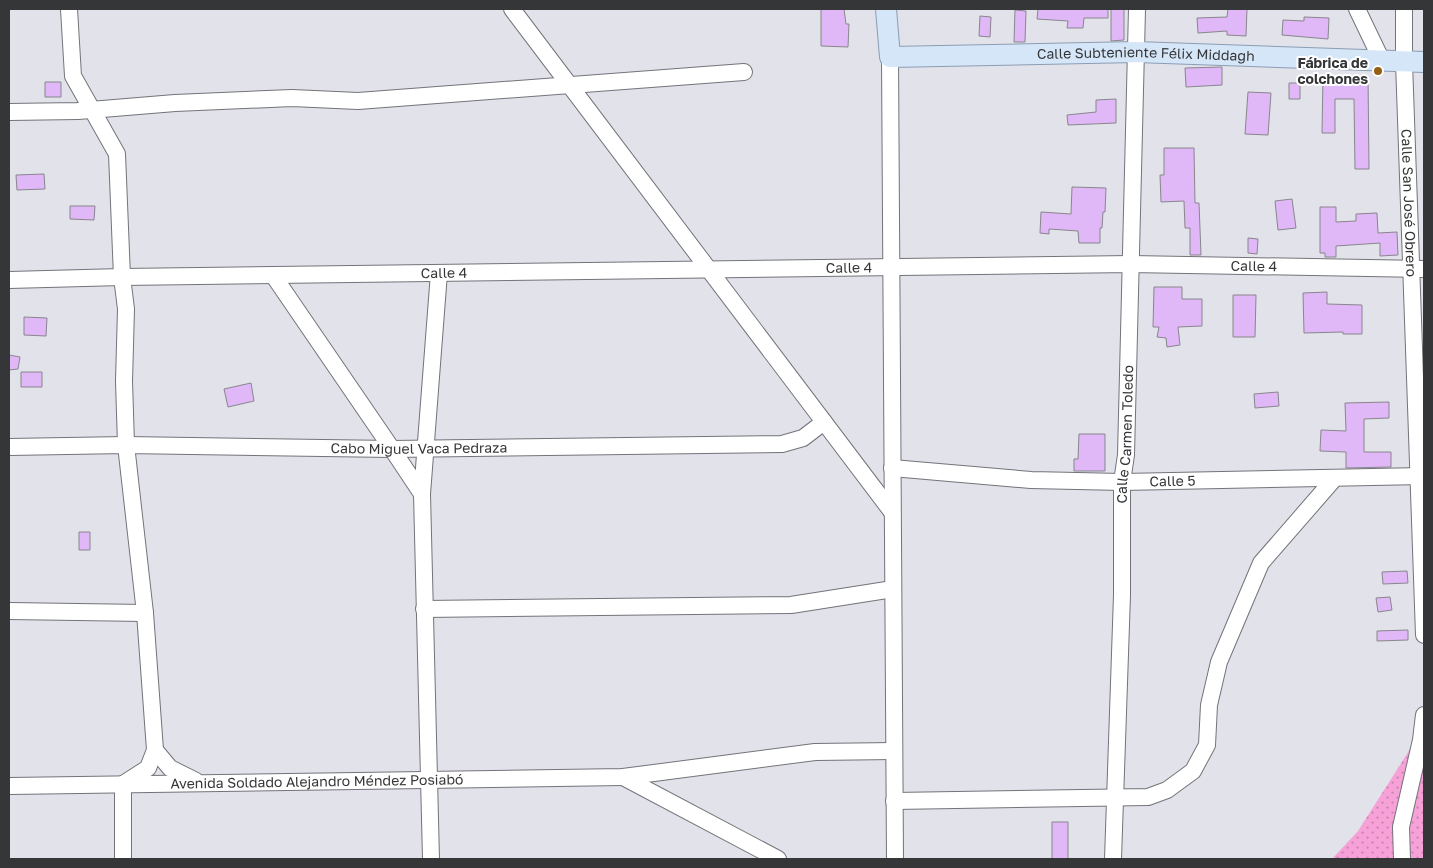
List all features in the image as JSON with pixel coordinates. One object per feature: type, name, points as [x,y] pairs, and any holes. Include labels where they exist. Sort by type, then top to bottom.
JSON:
[{"type":"main road","points":[[886,9],[890,57]]},
{"type":"main road","name":"Calle Subteniente Félix Middagh","points":[[890,57],[1136,52],[1424,62]]},
{"type":"street","points":[[69,9],[73,76],[117,154],[122,277],[126,308],[124,381],[126,445],[146,614],[155,750],[148,768],[123,784],[123,859]]},
{"type":"street","points":[[512,9],[892,512]]},
{"type":"street","name":"Calle Carmen Toledo","points":[[1113,859],[1122,595],[1122,482],[1126,455],[1137,9]]},
{"type":"street","points":[[1357,9],[1382,61]]},
{"type":"street","name":"Calle San José Obrero","points":[[1404,9],[1404,62],[1418,269],[1424,635]]},
{"type":"street","points":[[890,57],[895,859]]},
{"type":"street","points":[[9,112],[92,110],[176,103],[292,98],[358,101],[744,72]]},
{"type":"street","name":"Calle 4","points":[[9,280],[1131,264],[1418,269]]},
{"type":"street","points":[[431,859],[422,494],[438,273]]},
{"type":"street","points":[[273,275],[422,494]]},
{"type":"street","name":"Cabo Miguel Vaca Pedraza","points":[[9,447],[126,445],[425,448],[782,444],[803,438],[824,422]]},
{"type":"street","name":"Calle 5","points":[[892,468],[1031,480],[1122,482],[1421,476]]},
{"type":"street","points":[[894,801],[1148,797],[1167,790],[1193,772],[1207,745],[1209,705],[1219,662],[1261,562],[1334,478]]},
{"type":"street","points":[[424,609],[792,605],[893,589]]},
{"type":"street","points":[[9,611],[146,614]]},
{"type":"street","points":[[1402,859],[1401,827],[1421,740],[1424,715]]},
{"type":"street","points":[[155,750],[170,768],[198,782]]},
{"type":"street","name":"Avenida Soldado Alejandro Méndez Posiabó","points":[[9,786],[623,777],[815,752],[894,751]]},
{"type":"street","points":[[623,777],[778,859]]},
{"type":"shaded area","points":[[1424,722],[1424,859],[1332,859],[1358,831],[1407,754]]},
{"type":"building","points":[[821,9],[844,9],[846,24],[849,24],[848,47],[821,46]]},
{"type":"building","points":[[1038,9],[1108,9],[1108,18],[1084,18],[1083,28],[1067,28],[1068,21],[1037,19]]},
{"type":"building","points":[[1111,9],[1124,9],[1124,40],[1111,41]]},
{"type":"building","points":[[1228,9],[1247,9],[1246,36],[1227,35],[1227,31],[1198,33],[1197,18],[1227,17]]},
{"type":"building","points":[[1015,10],[1026,11],[1025,42],[1014,42]]},
{"type":"building","points":[[980,16],[991,17],[990,37],[979,36]]},
{"type":"building","points":[[1304,17],[1329,18],[1328,39],[1282,35],[1283,20],[1304,21]]},
{"type":"building","points":[[1222,67],[1222,85],[1186,87],[1185,68]]},
{"type":"building","points":[[1345,76],[1368,76],[1369,169],[1355,169],[1354,99],[1335,99],[1335,133],[1322,133],[1323,78],[1345,78]]},
{"type":"building","points":[[45,82],[61,82],[61,97],[45,97]]},
{"type":"building","points":[[1289,83],[1300,83],[1300,99],[1289,99]]},
{"type":"building","points":[[1248,92],[1271,93],[1268,135],[1245,134]]},
{"type":"building","points":[[1116,99],[1116,123],[1068,125],[1067,115],[1096,112],[1096,100]]},
{"type":"building","points":[[1164,148],[1194,148],[1195,203],[1199,203],[1201,255],[1190,255],[1190,228],[1185,228],[1184,201],[1161,202],[1160,175],[1164,175]]},
{"type":"building","points":[[44,174],[45,189],[17,190],[16,175]]},
{"type":"building","points":[[1072,187],[1106,188],[1105,212],[1103,212],[1102,228],[1100,228],[1100,243],[1079,243],[1078,231],[1049,229],[1049,234],[1040,233],[1041,212],[1071,214]]},
{"type":"building","points":[[1292,199],[1296,228],[1278,230],[1275,201]]},
{"type":"building","points":[[70,206],[95,206],[94,220],[70,219]]},
{"type":"building","points":[[1320,207],[1336,207],[1336,222],[1356,221],[1356,214],[1377,213],[1378,233],[1397,232],[1398,255],[1380,256],[1380,243],[1336,246],[1336,257],[1325,257],[1325,253],[1320,253]]},
{"type":"building","points":[[1248,238],[1258,239],[1257,254],[1248,253]]},
{"type":"building","points":[[1154,287],[1182,287],[1182,299],[1202,299],[1202,326],[1178,327],[1180,345],[1167,347],[1166,338],[1157,337],[1159,327],[1153,327]]},
{"type":"building","points":[[1327,292],[1327,304],[1362,305],[1362,334],[1343,334],[1343,332],[1304,333],[1303,293]]},
{"type":"building","points":[[1233,295],[1256,295],[1255,337],[1233,337]]},
{"type":"building","points":[[24,317],[47,318],[46,336],[24,335]]},
{"type":"building","points":[[9,355],[20,357],[18,369],[9,370]]},
{"type":"building","points":[[21,372],[42,372],[42,387],[21,387]]},
{"type":"building","points":[[251,383],[254,401],[228,407],[224,389]]},
{"type":"building","points":[[1278,392],[1279,406],[1255,408],[1254,394]]},
{"type":"building","points":[[1389,402],[1389,418],[1364,419],[1364,452],[1391,452],[1391,467],[1346,468],[1346,452],[1320,451],[1321,430],[1346,431],[1345,403]]},
{"type":"building","points":[[1079,434],[1105,434],[1105,471],[1074,471],[1074,459],[1078,459]]},
{"type":"building","points":[[79,532],[90,532],[90,550],[79,550]]},
{"type":"building","points":[[1407,571],[1408,583],[1383,584],[1382,572]]},
{"type":"building","points":[[1390,597],[1392,610],[1378,612],[1376,598]]},
{"type":"building","points":[[1408,630],[1408,640],[1377,641],[1377,631]]},
{"type":"building","points":[[1052,822],[1068,822],[1068,859],[1052,859]]},
{"type":"place","name":"Fábrica de colchones","points":[[1378,71]]}]
